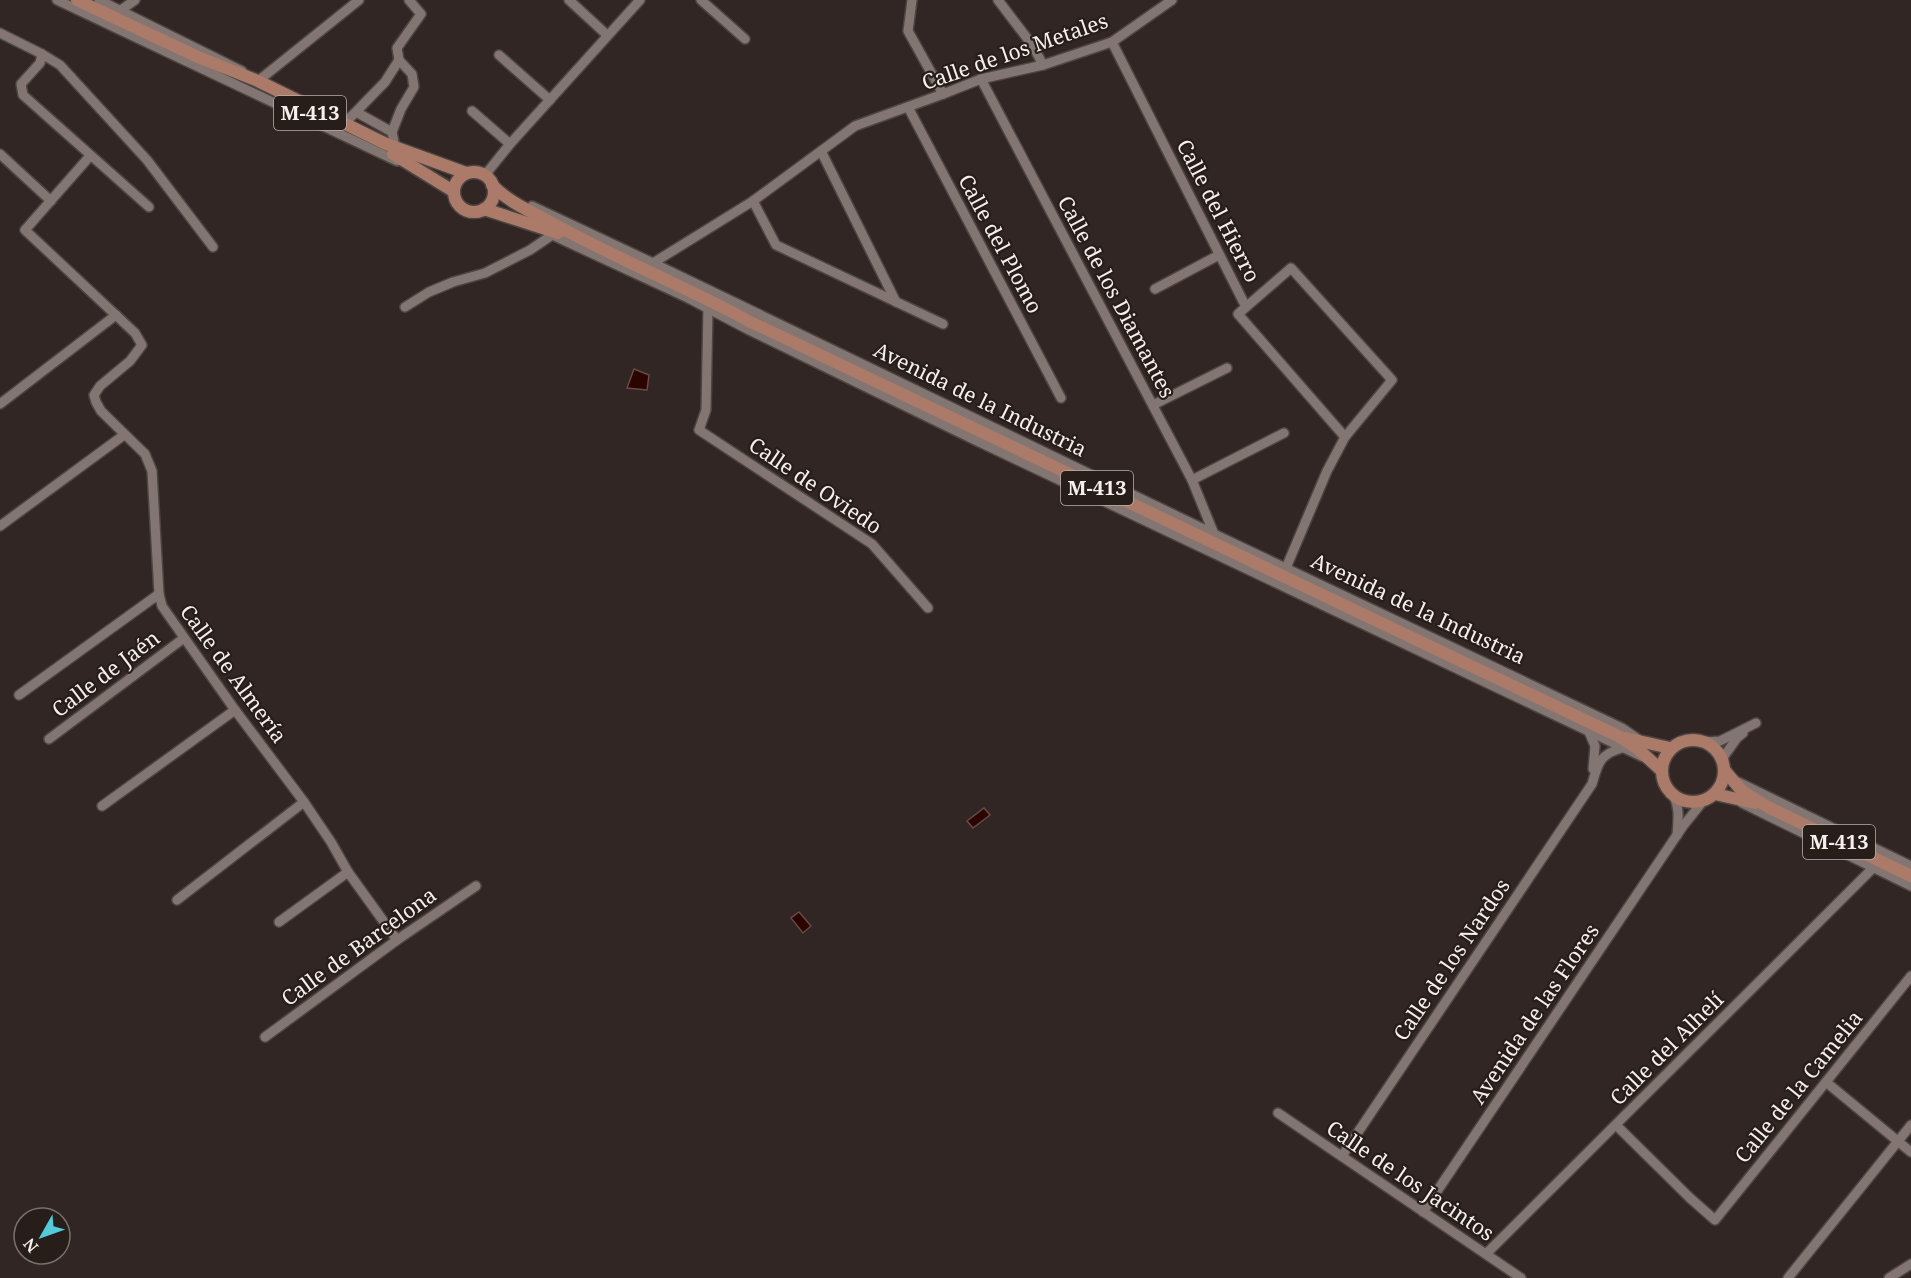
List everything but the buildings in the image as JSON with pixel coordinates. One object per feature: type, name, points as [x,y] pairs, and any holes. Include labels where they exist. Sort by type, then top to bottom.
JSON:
[{"type":"main road","name":"M-413","points":[[77,0],[198,57],[258,81],[395,147],[466,173],[474,172],[491,183]]},
{"type":"main road","name":"M-413","points":[[198,57],[228,74],[385,149],[453,191],[459,206],[465,210],[473,212],[484,209]]},
{"type":"main road","points":[[453,191],[460,177],[466,173]]},
{"type":"main road","points":[[484,209],[492,200],[494,192],[491,183]]},
{"type":"main road","name":"Avenida de la Industria","points":[[491,183],[501,195],[576,238],[712,301],[749,321],[1638,749],[1656,766]]},
{"type":"main road","name":"Avenida de la Industria","points":[[484,209],[576,238]]},
{"type":"main road","points":[[1656,766],[1670,748],[1681,741],[1693,739],[1705,742]]},
{"type":"main road","name":"Avenida de la Industria","points":[[1620,742],[1640,740],[1670,748]]},
{"type":"main road","name":"M-413","points":[[1705,742],[1716,749],[1726,770],[1742,791],[1768,807],[1911,876]]},
{"type":"main road","name":"M-413","points":[[1656,766],[1670,793],[1680,800],[1692,803],[1710,797],[1732,798],[1768,807]]},
{"type":"main road","points":[[1710,797],[1722,784],[1726,770]]},
{"type":"street","points":[[57,0],[422,171]]},
{"type":"street","points":[[99,0],[233,64],[258,81],[359,0]]},
{"type":"street","points":[[121,10],[135,0]]},
{"type":"street","points":[[395,147],[392,132],[401,109],[414,87],[412,74],[399,60],[397,48],[421,14],[409,0]]},
{"type":"street","points":[[569,0],[608,35]]},
{"type":"street","points":[[491,183],[510,144],[640,0]]},
{"type":"street","points":[[701,0],[745,39]]},
{"type":"street","points":[[912,0],[908,31],[943,94]]},
{"type":"street","points":[[998,0],[1033,46],[1043,65]]},
{"type":"street","name":"Calle de los Metales","points":[[653,262],[753,201],[855,126],[981,79],[1043,65],[1112,42],[1172,0]]},
{"type":"street","points":[[2,38],[42,54],[60,65],[147,160],[213,247]]},
{"type":"street","name":"Calle del Hierro","points":[[1112,42],[1245,307],[1238,314],[1345,436]]},
{"type":"street","points":[[42,54],[40,63],[21,84],[23,95],[149,207]]},
{"type":"street","points":[[499,56],[550,100]]},
{"type":"street","points":[[345,123],[385,82],[399,60]]},
{"type":"street","name":"Calle de los Diamantes","points":[[981,79],[1192,480],[1214,534]]},
{"type":"street","name":"Calle del Plomo","points":[[908,107],[1061,398]]},
{"type":"street","points":[[472,111],[510,144]]},
{"type":"street","points":[[356,112],[392,132]]},
{"type":"street","points":[[821,151],[896,302]]},
{"type":"street","points":[[0,154],[51,201],[90,156]]},
{"type":"street","name":"Avenida de la Industria","points":[[491,183],[618,248],[653,262],[1214,534],[1622,728],[1640,740]]},
{"type":"street","name":"Calle de Almería","points":[[51,201],[25,230],[135,333],[142,345],[130,361],[100,386],[94,395],[101,411],[146,454],[152,471],[159,594],[162,606],[235,710],[304,802],[348,872],[397,940]]},
{"type":"street","points":[[753,201],[776,245],[943,324]]},
{"type":"street","name":"Avenida de la Industria","points":[[533,225],[986,445],[1589,732],[1620,742]]},
{"type":"street","points":[[405,307],[429,292],[485,273],[530,250],[552,235]]},
{"type":"street","points":[[1155,289],[1219,255]]},
{"type":"street","points":[[1245,307],[1291,268],[1392,380],[1345,436],[1327,471],[1286,568]]},
{"type":"street","name":"Calle de Oviedo","points":[[708,309],[706,410],[699,430],[872,544],[928,608]]},
{"type":"street","points":[[0,404],[116,315]]},
{"type":"street","points":[[1153,405],[1227,368]]},
{"type":"street","points":[[1192,480],[1284,433]]},
{"type":"street","points":[[0,526],[124,435]]},
{"type":"street","points":[[19,695],[159,594]]},
{"type":"street","name":"Calle de Jaén","points":[[50,739],[184,638]]},
{"type":"street","points":[[102,806],[235,710]]},
{"type":"street","points":[[1705,742],[1719,741],[1756,723],[1737,738],[1726,770],[1771,800],[1911,866]]},
{"type":"street","points":[[1589,732],[1594,746],[1592,784]]},
{"type":"street","name":"Calle de los Nardos","points":[[1342,1156],[1592,784],[1598,763],[1620,742]]},
{"type":"street","points":[[1674,796],[1679,814],[1677,837]]},
{"type":"street","name":"Avenida de las Flores","points":[[1424,1212],[1683,826],[1710,797]]},
{"type":"street","points":[[1732,798],[1911,886]]},
{"type":"street","points":[[177,900],[304,802]]},
{"type":"street","name":"Calle del Alhelí","points":[[1486,1254],[1617,1126],[1873,868]]},
{"type":"street","points":[[279,922],[348,872]]},
{"type":"street","name":"Calle de Barcelona","points":[[265,1037],[397,940],[476,886]]},
{"type":"street","name":"Calle de la Camelia","points":[[1617,1126],[1715,1220],[1911,976]]},
{"type":"street","points":[[1826,1082],[1911,1152]]},
{"type":"street","name":"Calle de los Jacintos","points":[[1278,1113],[1521,1278]]},
{"type":"street","points":[[1788,1278],[1911,1125]]},
{"type":"street","points":[[1889,1278],[1911,1264]]},
{"type":"shaded area","points":[[634,369],[649,375],[647,390],[627,388]]},
{"type":"shaded area","points":[[984,808],[990,815],[973,828],[967,821]]},
{"type":"shaded area","points":[[799,912],[811,926],[803,933],[791,918]]}]
